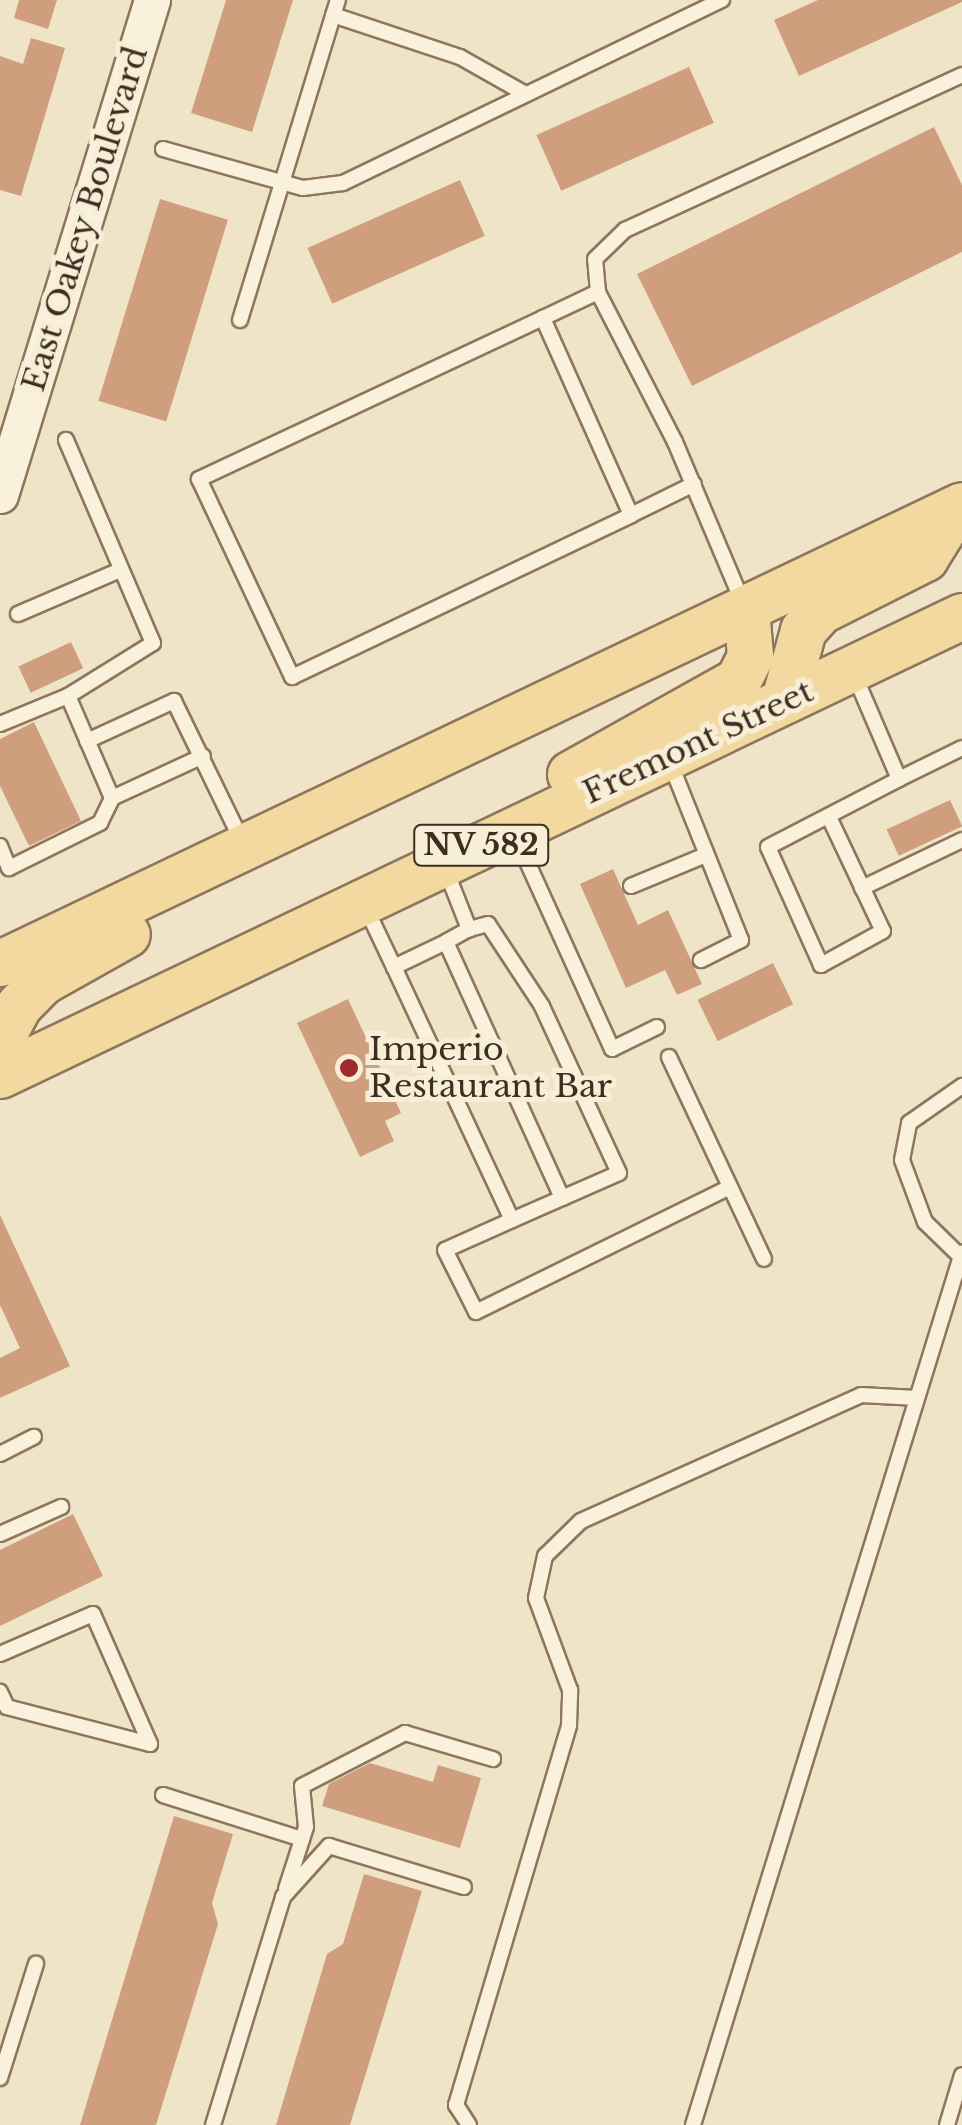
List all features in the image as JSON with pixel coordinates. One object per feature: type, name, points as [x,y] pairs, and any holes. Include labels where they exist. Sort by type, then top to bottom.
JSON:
[{"type":"main road","name":"NV 582","points":[[0,963],[959,507]]},
{"type":"main road","points":[[784,700],[803,630],[820,611],[925,558],[959,507]]},
{"type":"main road","points":[[533,821],[576,766],[738,680],[750,656],[746,608]]},
{"type":"main road","name":"Fremont Street","points":[[1,1074],[962,616]]},
{"type":"main road","points":[[1,1074],[3,1035],[19,1005],[43,981],[171,904],[186,874]]},
{"type":"street","name":"East Oakey Boulevard","points":[[0,495],[152,0]]},
{"type":"lane","points":[[164,149],[284,184],[342,184],[722,0]]},
{"type":"lane","points":[[240,320],[336,8],[460,58],[524,94]]},
{"type":"lane","points":[[746,608],[694,484],[598,292],[595,259],[625,230],[962,75]]},
{"type":"lane","points":[[598,292],[199,479],[292,677],[694,484]]},
{"type":"lane","points":[[544,318],[631,515]]},
{"type":"lane","points":[[0,724],[68,696],[153,644],[66,440]]},
{"type":"lane","points":[[18,614],[120,570]]},
{"type":"lane","points":[[852,668],[899,779]]},
{"type":"lane","points":[[68,696],[112,798]]},
{"type":"lane","points":[[88,741],[174,702],[245,846]]},
{"type":"lane","points":[[829,817],[882,931],[822,965],[768,846],[962,749]]},
{"type":"lane","points":[[0,846],[8,868],[100,823],[112,798],[203,756]]},
{"type":"lane","points":[[667,756],[741,940],[700,960]]},
{"type":"lane","points":[[533,821],[612,1048],[658,1027]]},
{"type":"lane","points":[[862,888],[962,840]]},
{"type":"lane","points":[[631,886],[706,855]]},
{"type":"lane","points":[[443,863],[470,929]]},
{"type":"lane","points":[[363,901],[512,1220]]},
{"type":"lane","points":[[394,967],[488,924],[542,1006],[618,1173],[445,1250],[476,1312],[730,1188]]},
{"type":"lane","points":[[446,942],[562,1198]]},
{"type":"lane","points":[[669,1056],[764,1259]]},
{"type":"lane","points":[[694,2125],[961,1255],[925,1222],[902,1160],[909,1124],[962,1086]]},
{"type":"lane","points":[[469,2125],[456,2105],[569,1725],[570,1690],[536,1598],[545,1556],[581,1521],[860,1395],[917,1398]]},
{"type":"lane","points":[[0,1454],[34,1437]]},
{"type":"lane","points":[[0,1534],[61,1506]]},
{"type":"lane","points":[[0,1654],[93,1614],[150,1744],[7,1707],[0,1692]]},
{"type":"lane","points":[[213,2125],[302,1839],[302,1786],[405,1733],[493,1758]]},
{"type":"lane","points":[[163,1795],[302,1839]]},
{"type":"lane","points":[[283,1896],[329,1846],[464,1886]]},
{"type":"lane","points":[[0,2078],[36,1964]]},
{"type":"lane","points":[[947,2125],[962,2076]]},
{"type":"building","points":[[19,0],[57,0],[48,29],[14,18]]},
{"type":"building","points":[[226,0],[293,0],[252,132],[191,113]]},
{"type":"building","points":[[818,0],[962,2],[799,76],[774,20]]},
{"type":"building","points":[[31,38],[65,48],[21,196],[0,190],[0,56],[23,64]]},
{"type":"building","points":[[689,67],[714,123],[561,191],[536,135]]},
{"type":"building","points":[[934,127],[962,185],[962,252],[692,386],[637,274]]},
{"type":"building","points":[[460,180],[485,236],[332,304],[307,248]]},
{"type":"building","points":[[160,199],[228,220],[166,422],[98,401]]},
{"type":"building","points":[[71,642],[83,668],[31,693],[18,667]]},
{"type":"building","points":[[34,722],[81,821],[29,846],[0,786],[0,739]]},
{"type":"building","points":[[950,800],[962,826],[899,856],[887,830]]},
{"type":"building","points":[[613,869],[638,925],[668,910],[702,984],[677,995],[665,970],[626,988],[580,884]]},
{"type":"building","points":[[773,963],[793,1004],[718,1041],[698,1000]]},
{"type":"building","name":"Imperio Restaurant Bar","points":[[348,999],[401,1113],[385,1121],[394,1141],[360,1157],[297,1023]]},
{"type":"building","points":[[0,1215],[70,1366],[0,1398],[0,1358],[20,1348],[0,1305]]},
{"type":"building","points":[[73,1514],[103,1576],[0,1626],[0,1550]]},
{"type":"building","points":[[370,1763],[433,1782],[438,1765],[481,1778],[460,1848],[322,1806],[329,1784]]},
{"type":"building","points":[[174,1816],[233,1834],[212,1903],[218,1924],[156,2125],[80,2125]]},
{"type":"building","points":[[364,1874],[422,1891],[350,2125],[276,2125],[327,1954],[343,1944]]},
{"type":"place","name":"Imperio Restaurant Bar","points":[[349,1068]]}]
